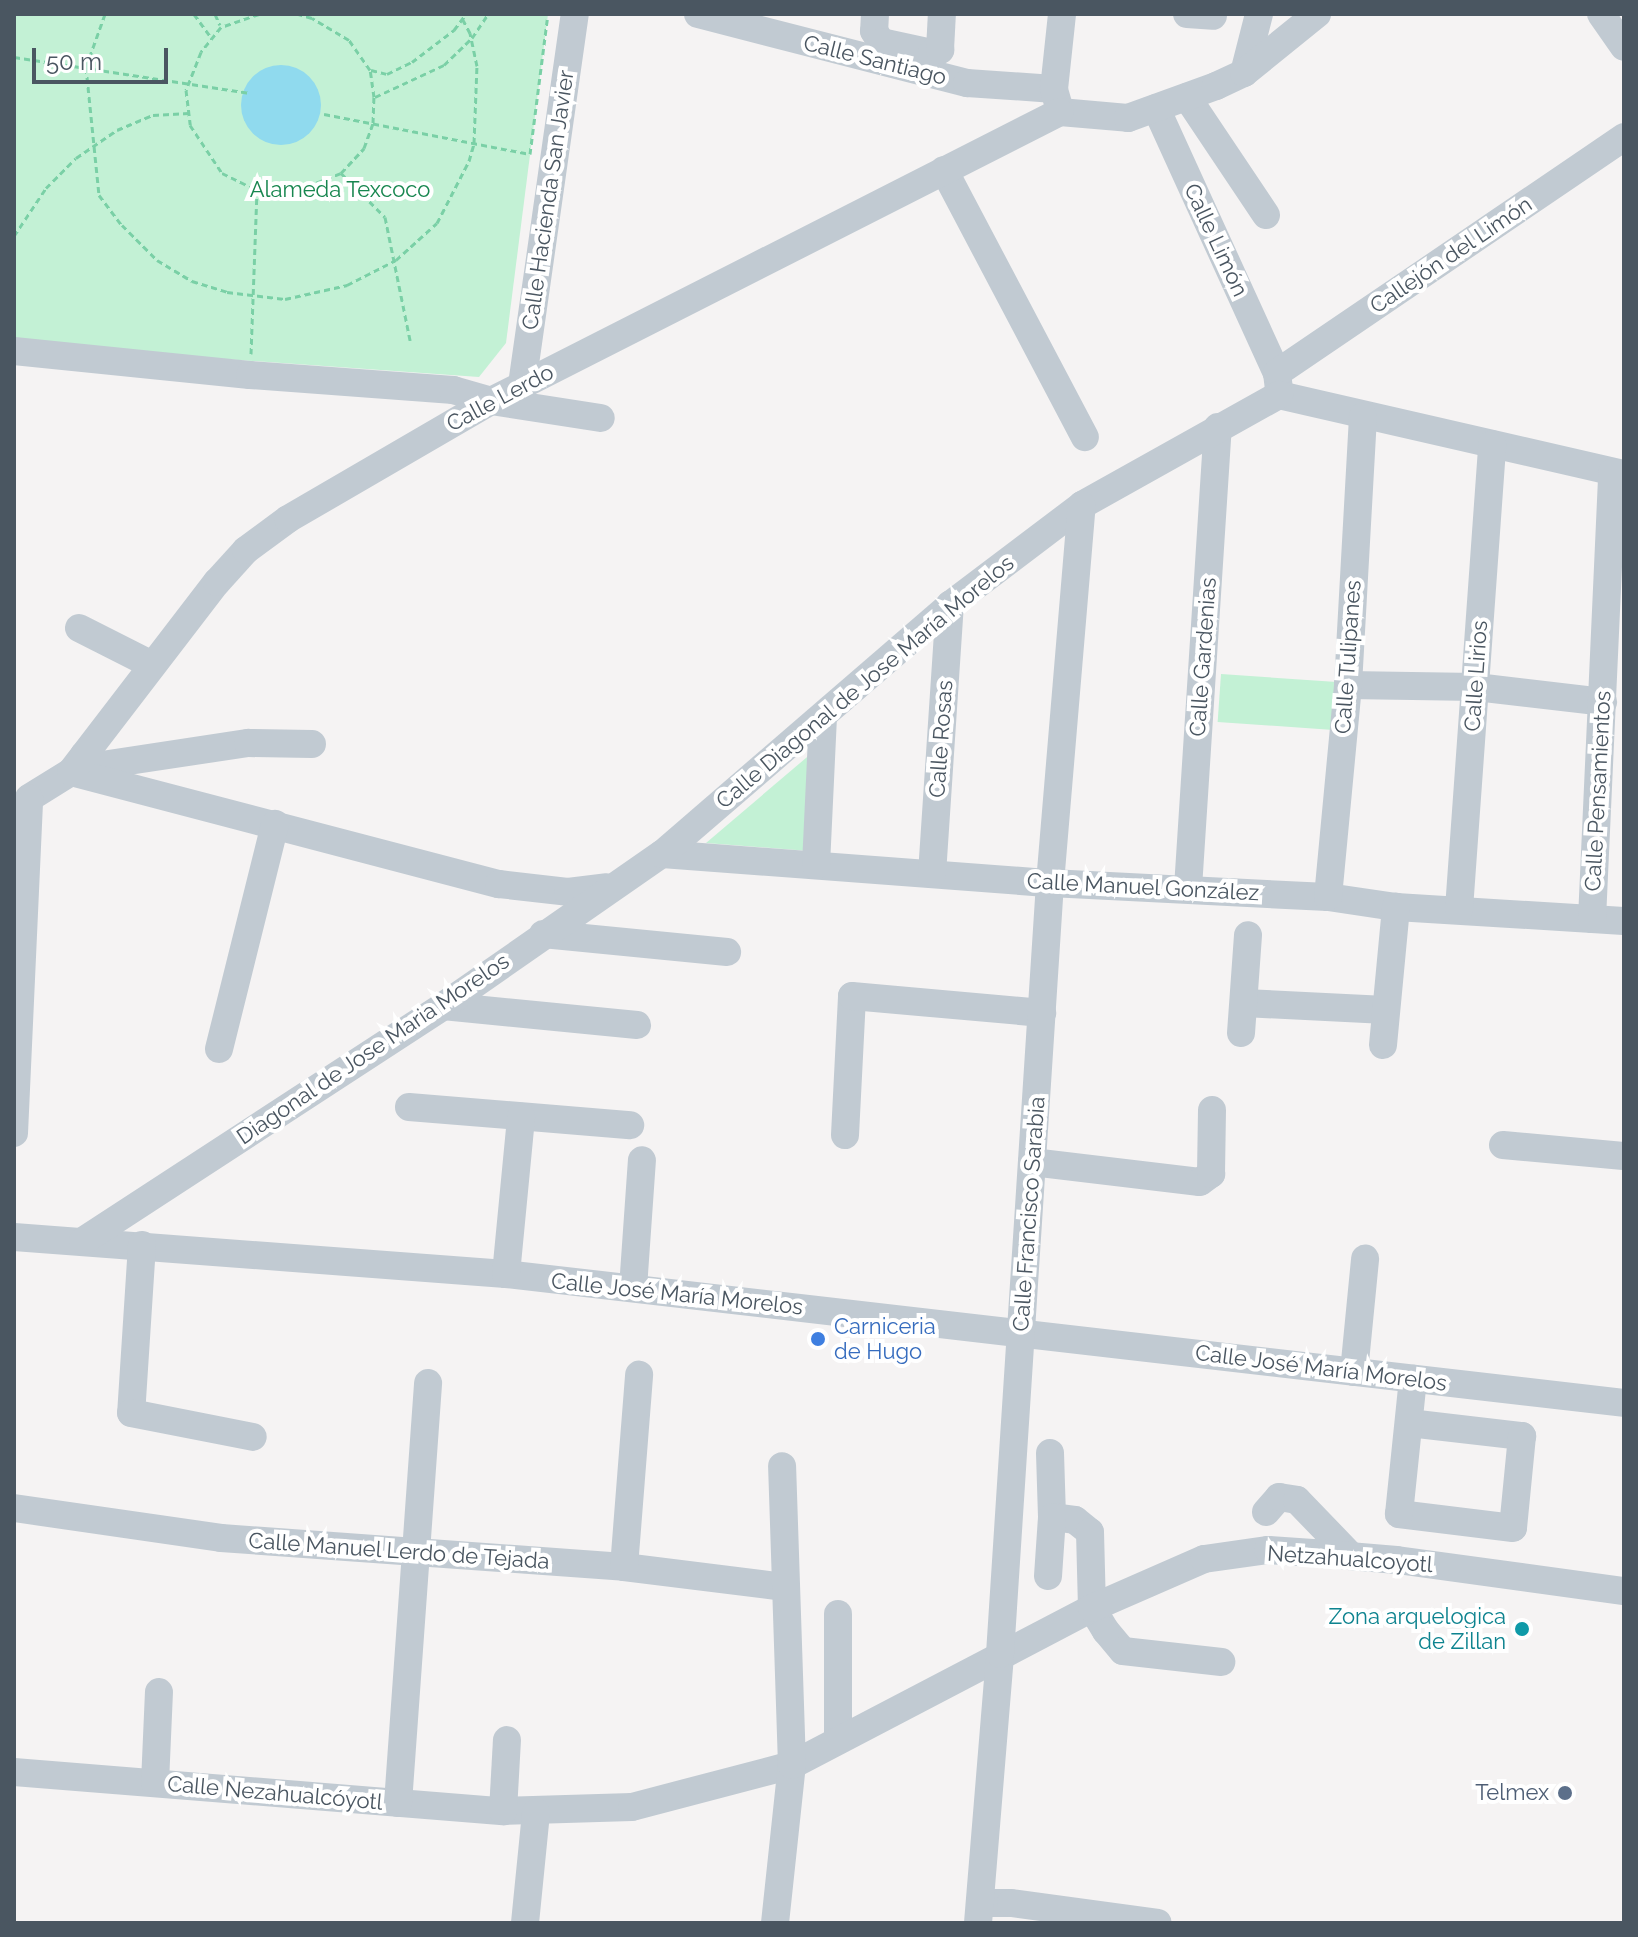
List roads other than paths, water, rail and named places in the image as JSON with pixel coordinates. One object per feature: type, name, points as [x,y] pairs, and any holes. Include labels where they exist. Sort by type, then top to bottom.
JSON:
[{"type":"street","name":"Calle Hacienda San Javier","points":[[522,385],[575,14]]},
{"type":"street","points":[[875,14],[876,37],[902,56],[937,53],[942,14]]},
{"type":"street","points":[[1057,100],[1062,14]]},
{"type":"street","points":[[1244,73],[1259,14]]},
{"type":"street","name":"Calle Santiago","points":[[710,16],[902,56],[967,83],[1057,100],[1128,118],[1244,73],[1317,14]]},
{"type":"street","points":[[1601,14],[1624,47]]},
{"type":"street","points":[[1187,97],[1266,215]]},
{"type":"street","name":"Calle Lerdo","points":[[21,797],[78,764],[152,665],[246,550],[288,519],[491,401],[944,170],[1057,100]]},
{"type":"street","name":"Calle Limón","points":[[1156,108],[1278,384]]},
{"type":"street","name":"Callejón del Limón","points":[[1278,384],[1624,137]]},
{"type":"street","points":[[944,170],[1085,437]]},
{"type":"street","points":[[14,351],[250,375],[453,390],[491,401],[601,418]]},
{"type":"street","points":[[1278,384],[1363,416],[1618,473]]},
{"type":"street","name":"Calle Diagonal de Jose María Morelos","points":[[662,854],[950,605],[1082,505],[1218,427],[1278,384]]},
{"type":"street","name":"Calle Tulipanes","points":[[1328,897],[1348,685],[1363,416]]},
{"type":"street","name":"Calle Gardenias","points":[[1188,888],[1218,427]]},
{"type":"street","name":"Calle Lirios","points":[[1459,909],[1492,444]]},
{"type":"street","name":"Calle Pensamientos","points":[[1592,919],[1618,473]]},
{"type":"street","name":"Calle Francisco Sarabia","points":[[979,1913],[1000,1654],[1050,883],[1082,505]]},
{"type":"street","name":"Calle Rosas","points":[[932,874],[950,605]]},
{"type":"street","points":[[79,628],[152,665]]},
{"type":"street","points":[[1348,685],[1476,687],[1603,702]]},
{"type":"street","points":[[816,865],[823,717]]},
{"type":"street","points":[[78,764],[102,765],[248,743],[312,744]]},
{"type":"street","points":[[78,764],[275,824],[499,884],[568,892],[612,887]]},
{"type":"street","points":[[14,1133],[21,797]]},
{"type":"street","points":[[219,1049],[275,824]]},
{"type":"street","name":"Calle Manuel González","points":[[662,854],[1050,883],[1328,897],[1396,907],[1624,921]]},
{"type":"street","name":"Diagonal de Jose Maria Morelos","points":[[83,1241],[443,1006],[662,854]]},
{"type":"street","points":[[1383,1045],[1396,907]]},
{"type":"street","points":[[543,934],[727,952]]},
{"type":"street","points":[[1241,1033],[1248,935]]},
{"type":"street","points":[[845,1135],[852,996],[1042,1013]]},
{"type":"street","points":[[1244,1003],[1386,1010]]},
{"type":"street","points":[[443,1006],[637,1025]]},
{"type":"street","points":[[409,1107],[630,1125]]},
{"type":"street","points":[[1032,1162],[1200,1182],[1211,1174],[1212,1110]]},
{"type":"street","points":[[506,1274],[521,1117]]},
{"type":"street","points":[[1503,1145],[1624,1156]]},
{"type":"street","points":[[633,1288],[642,1160]]},
{"type":"street","name":"Calle José María Morelos","points":[[14,1237],[506,1274],[1624,1403]]},
{"type":"street","points":[[142,1245],[131,1413],[253,1437]]},
{"type":"street","points":[[1354,1372],[1365,1259]]},
{"type":"street","points":[[624,1567],[639,1375]]},
{"type":"street","points":[[1409,1423],[1522,1436],[1513,1528],[1399,1514],[1413,1379]]},
{"type":"street","points":[[398,1803],[428,1383]]},
{"type":"street","points":[[1048,1576],[1052,1517],[1050,1453]]},
{"type":"street","points":[[775,1923],[792,1765],[782,1466]]},
{"type":"street","points":[[1266,1512],[1279,1497],[1297,1500],[1351,1556]]},
{"type":"street","name":"Calle Manuel Lerdo de Tejada","points":[[14,1508],[221,1538],[624,1567],[785,1587]]},
{"type":"street","points":[[1052,1517],[1075,1520],[1090,1532],[1092,1608],[1123,1651],[1221,1662]]},
{"type":"street","name":"Netzahualcoyotl","points":[[1000,1654],[1092,1608],[1204,1559],[1268,1550],[1351,1556],[1624,1591]]},
{"type":"street","points":[[838,1614],[838,1740]]},
{"type":"street","name":"Calle Nezahualcóyotl","points":[[14,1772],[536,1813],[632,1807],[792,1765],[1000,1654]]},
{"type":"street","points":[[155,1783],[159,1692]]},
{"type":"street","points":[[503,1811],[507,1740]]},
{"type":"street","points":[[525,1923],[536,1813]]},
{"type":"street","points":[[979,1913],[1011,1903],[1158,1923]]},
{"type":"water","points":[[281,65],[296,68],[309,77],[318,90],[321,105],[318,120],[309,133],[296,142],[281,145],[266,142],[253,133],[244,120],[241,105],[244,90],[253,77],[266,68]]},
{"type":"place","name":"Carniceria de Hugo","points":[[818,1339]]},
{"type":"place","name":"Zona arquelogica de Zillan","points":[[1522,1629]]},
{"type":"place","name":"Telmex","points":[[1565,1793]]},
{"type":"park label","name":"Alameda Texcoco","points":[[340,190]]}]
